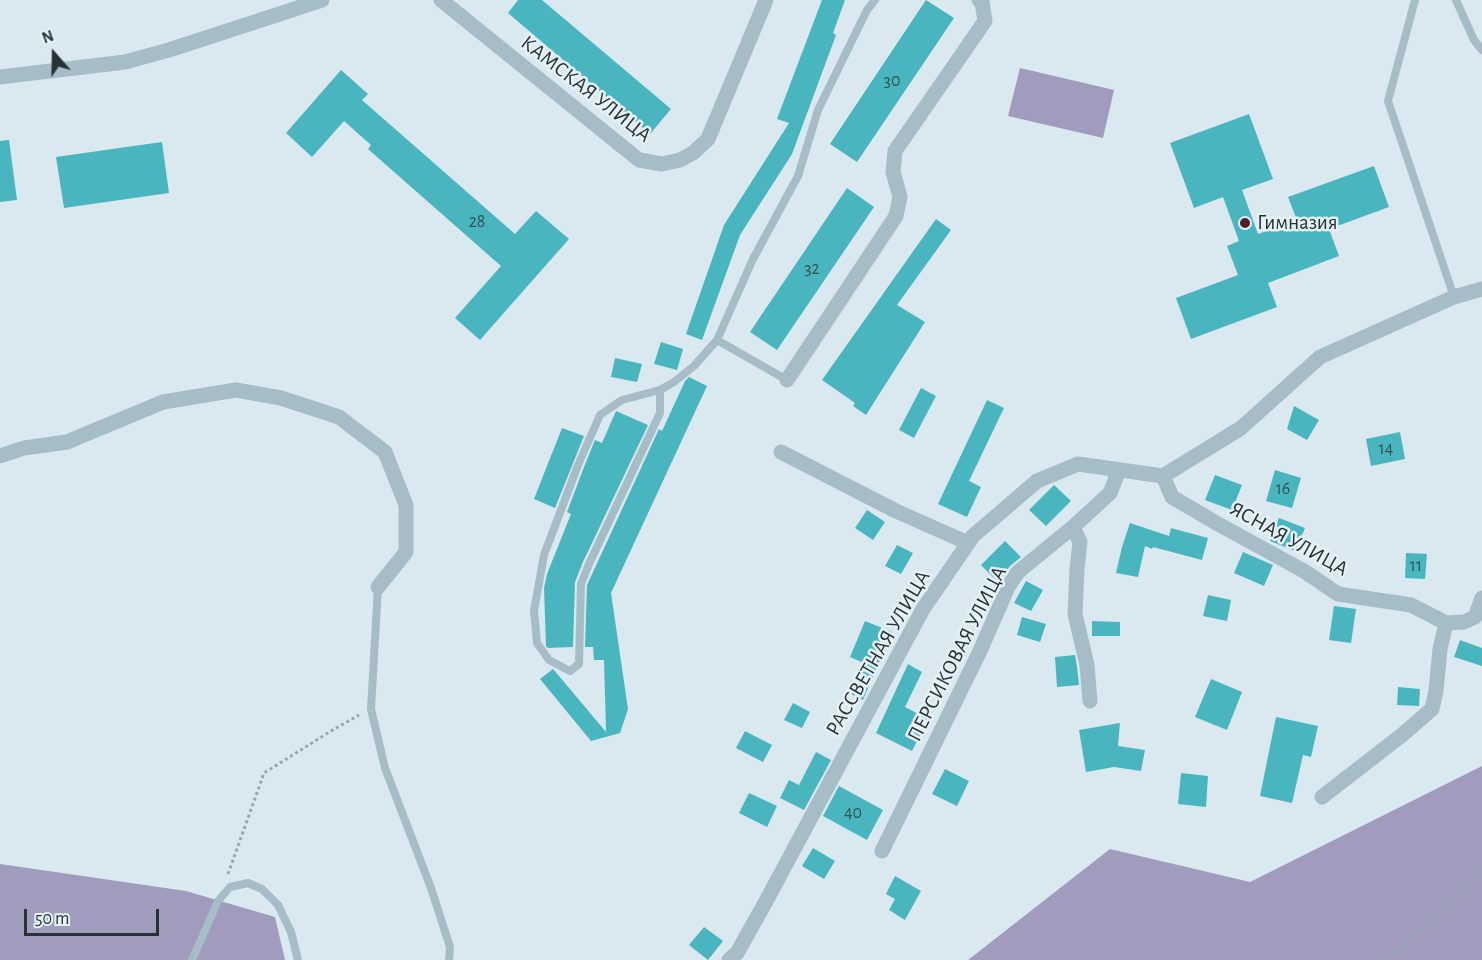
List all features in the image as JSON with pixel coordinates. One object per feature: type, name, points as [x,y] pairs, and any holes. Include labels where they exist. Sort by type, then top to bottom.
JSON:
[{"type":"street","points":[[0,77],[125,62],[322,0]]},
{"type":"street","name":"КАМСКАЯ УЛИЦА","points":[[441,0],[639,160],[662,164],[680,160],[693,153],[708,139],[766,0]]},
{"type":"street","points":[[787,380],[896,216],[900,197],[893,172],[895,151],[985,21],[982,1]]},
{"type":"street","points":[[1163,476],[1241,428],[1320,357],[1454,297],[1482,289]]},
{"type":"street","points":[[0,456],[24,448],[67,442],[163,402],[236,390],[281,398],[339,417],[385,452],[406,505],[406,552],[378,587]]},
{"type":"street","points":[[782,452],[896,511],[968,543]]},
{"type":"street","name":"РАССВЕТНАЯ УЛИЦА","points":[[729,960],[737,953],[765,903],[923,609],[973,536],[1037,481],[1078,464],[1163,476]]},
{"type":"street","name":"ПЕРСИКОВАЯ УЛИЦА","points":[[882,852],[980,651],[1008,587],[1018,572],[1110,493],[1119,470]]},
{"type":"street","name":"ЯСНАЯ УЛИЦА","points":[[1163,476],[1172,496],[1304,571],[1338,594],[1411,605],[1446,624]]},
{"type":"street","points":[[1073,527],[1080,542],[1075,614],[1087,665],[1090,701]]},
{"type":"street","points":[[1322,797],[1432,710],[1446,624],[1464,622],[1475,617],[1482,598]]},
{"type":"lane","points":[[660,390],[660,413],[581,584],[579,664],[570,671],[549,660],[537,643],[534,611],[544,555],[578,465],[600,415],[622,400],[660,390],[674,382],[693,366],[717,340],[753,259],[798,176],[818,110],[867,10],[875,0]]},
{"type":"lane","points":[[1415,0],[1388,101],[1454,297]]},
{"type":"lane","points":[[1456,0],[1474,40],[1482,50]]},
{"type":"lane","points":[[717,340],[787,380]]},
{"type":"lane","points":[[378,587],[371,709],[385,768],[441,917],[450,947],[449,960]]},
{"type":"lane","points":[[192,960],[218,901],[230,887],[248,883],[262,889],[278,905],[291,932],[298,960]]},
{"type":"path","points":[[218,901],[264,773],[371,709]]},
{"type":"path","points":[[1383,960],[1398,951],[1482,869]]},
{"type":"shaded area","points":[[1020,68],[1114,90],[1103,138],[1008,116]]},
{"type":"shaded area","points":[[1482,766],[1482,960],[968,960],[1110,849],[1250,882]]},
{"type":"shaded area","points":[[0,864],[186,891],[275,917],[285,960],[0,960]]},
{"type":"building","points":[[518,0],[542,0],[671,109],[650,134],[508,13]]},
{"type":"building","points":[[822,0],[845,0],[833,33],[836,35],[792,154],[740,235],[702,340],[686,334],[724,225],[789,123],[777,119]]},
{"type":"building","points":[[926,0],[954,18],[857,162],[830,144]]},
{"type":"building","points":[[341,70],[368,94],[362,100],[515,234],[536,211],[569,239],[480,340],[455,318],[501,266],[368,149],[371,145],[344,121],[312,157],[286,133]]},
{"type":"building","points":[[1249,114],[1273,179],[1242,190],[1258,234],[1297,220],[1288,197],[1374,166],[1389,207],[1329,229],[1339,256],[1268,283],[1277,307],[1191,339],[1176,298],[1238,275],[1227,246],[1239,241],[1223,197],[1194,208],[1170,143]]},
{"type":"building","points":[[9,140],[17,200],[0,202],[0,141]]},
{"type":"building","points":[[162,142],[169,193],[64,208],[56,157]]},
{"type":"building","points":[[847,188],[874,207],[777,350],[750,332]]},
{"type":"building","points":[[936,219],[951,230],[897,305],[925,322],[866,415],[853,406],[855,403],[822,380]]},
{"type":"building","points":[[661,342],[683,349],[677,370],[654,364]]},
{"type":"building","points":[[615,358],[642,364],[637,382],[611,377]]},
{"type":"building","points":[[689,377],[707,386],[611,593],[628,709],[620,733],[591,741],[540,679],[553,669],[606,732],[604,660],[594,660],[593,647],[585,647],[587,585],[659,429],[662,431]]},
{"type":"building","points":[[921,388],[936,396],[914,438],[899,430]]},
{"type":"building","points":[[987,400],[1004,408],[969,481],[981,487],[967,517],[938,504]]},
{"type":"building","points":[[1294,406],[1319,420],[1307,440],[1287,429]]},
{"type":"building","points":[[616,411],[648,425],[575,582],[573,647],[548,648],[546,646],[544,588],[547,574],[571,514],[567,512],[595,440],[602,443]]},
{"type":"building","points":[[562,428],[584,436],[555,508],[534,499]]},
{"type":"building","points":[[1400,432],[1405,459],[1371,466],[1366,439]]},
{"type":"building","points":[[1275,470],[1301,478],[1292,508],[1266,501]]},
{"type":"building","points":[[1215,475],[1242,485],[1232,510],[1205,500]]},
{"type":"building","points":[[1054,485],[1071,501],[1046,526],[1029,510]]},
{"type":"building","points":[[867,510],[885,522],[873,540],[855,528]]},
{"type":"building","points":[[1279,518],[1305,528],[1295,551],[1270,541]]},
{"type":"building","points":[[1130,523],[1169,536],[1171,528],[1208,538],[1202,560],[1145,546],[1138,577],[1116,573]]},
{"type":"building","points":[[1005,541],[1021,557],[1010,566],[998,582],[981,565]]},
{"type":"building","points":[[897,545],[913,553],[901,574],[885,566]]},
{"type":"building","points":[[1243,552],[1273,565],[1264,586],[1234,573]]},
{"type":"building","points":[[1406,553],[1427,554],[1425,579],[1405,578]]},
{"type":"building","points":[[1026,581],[1043,590],[1031,611],[1014,603]]},
{"type":"building","points":[[1208,595],[1231,600],[1227,621],[1203,616]]},
{"type":"building","points":[[1334,606],[1356,609],[1351,643],[1329,640]]},
{"type":"building","points":[[1022,617],[1046,624],[1040,642],[1017,635]]},
{"type":"building","points":[[865,621],[892,632],[863,700],[849,693],[864,663],[850,657]]},
{"type":"building","points":[[1092,621],[1120,622],[1120,636],[1092,636]]},
{"type":"building","points":[[1460,640],[1482,648],[1482,666],[1454,657]]},
{"type":"building","points":[[1075,655],[1079,685],[1057,687],[1055,657]]},
{"type":"building","points":[[908,664],[922,672],[905,707],[928,719],[912,751],[876,733]]},
{"type":"building","points":[[1211,679],[1242,692],[1227,730],[1195,717]]},
{"type":"building","points":[[1398,687],[1420,689],[1419,706],[1397,705]]},
{"type":"building","points":[[793,703],[810,712],[802,728],[784,720]]},
{"type":"building","points":[[1276,717],[1318,726],[1311,757],[1303,755],[1292,803],[1260,796]]},
{"type":"building","points":[[1120,723],[1118,746],[1145,750],[1141,771],[1114,767],[1086,772],[1079,730]]},
{"type":"building","points":[[745,731],[772,745],[763,762],[736,748]]},
{"type":"building","points":[[816,752],[831,760],[804,810],[780,798],[789,780],[799,785]]},
{"type":"building","points":[[945,769],[969,781],[957,806],[932,794]]},
{"type":"building","points":[[1181,773],[1208,776],[1206,807],[1178,804]]},
{"type":"building","points":[[839,786],[883,810],[867,840],[823,816]]},
{"type":"building","points":[[749,793],[777,806],[767,827],[739,813]]},
{"type":"building","points":[[813,848],[835,861],[824,879],[802,866]]},
{"type":"building","points":[[895,876],[921,891],[905,920],[889,910],[895,899],[886,894]]},
{"type":"building","points":[[704,927],[723,941],[708,960],[689,945]]},
{"type":"place","name":"Гимназия","points":[[1245,223]]}]
